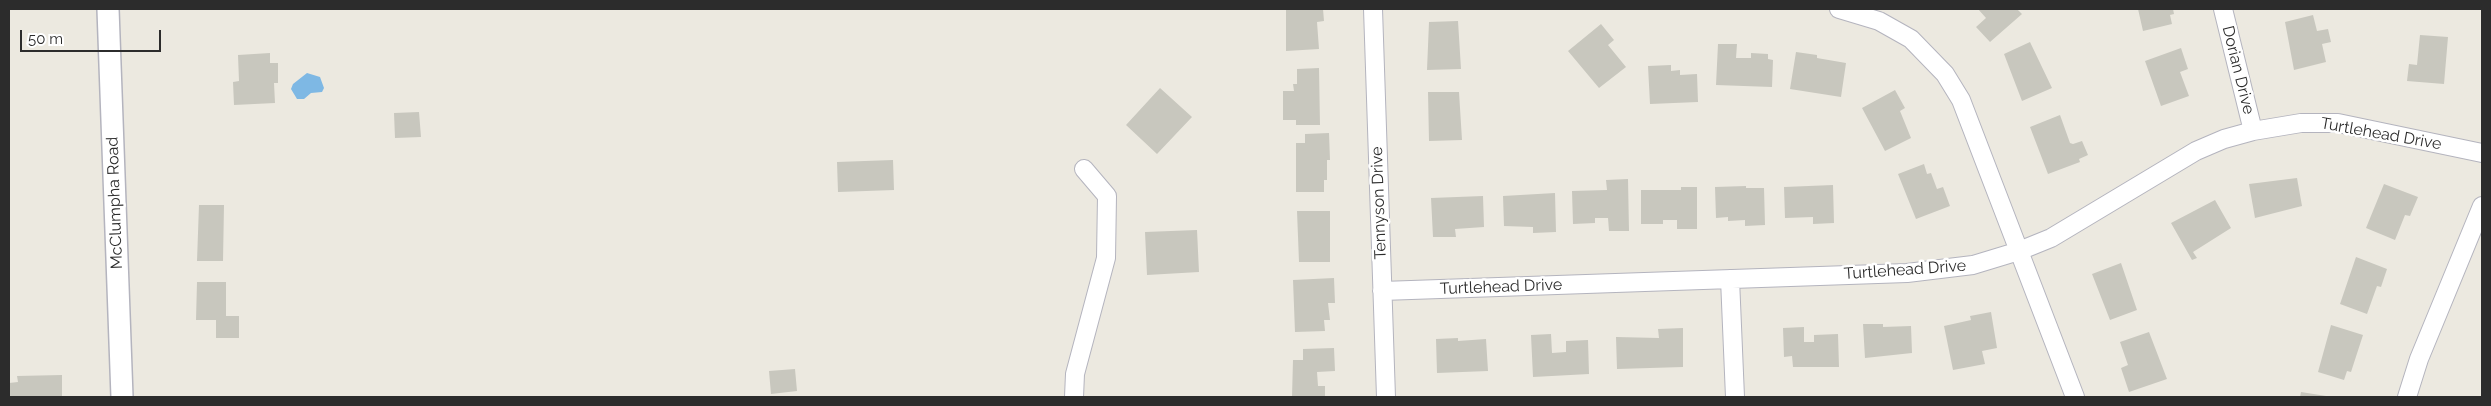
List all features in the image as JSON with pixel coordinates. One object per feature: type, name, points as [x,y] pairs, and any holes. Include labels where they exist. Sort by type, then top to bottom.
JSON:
[{"type":"street","name":"McClumpha Road","points":[[108,9],[122,397]]},
{"type":"street","name":"Tennyson Drive","points":[[1373,9],[1386,397]]},
{"type":"street","points":[[1839,9],[1861,14],[1895,29],[1925,51],[1945,74],[1961,100],[2075,397]]},
{"type":"street","name":"Dorian Drive","points":[[2223,9],[2252,131]]},
{"type":"street","name":"Turtlehead Drive","points":[[1382,291],[1907,272],[1973,265],[2019,251],[2051,238],[2196,151],[2224,139],[2252,131],[2301,123],[2338,123],[2482,153]]},
{"type":"street","points":[[1074,397],[1075,374],[1106,258],[1107,196],[1084,169]]},
{"type":"street","points":[[2407,397],[2419,359],[2482,206]]},
{"type":"street","points":[[1730,279],[1734,397]]},
{"type":"water","points":[[307,73],[320,77],[324,88],[322,92],[311,93],[304,99],[297,99],[291,89],[293,84]]},
{"type":"building","points":[[1286,9],[1323,9],[1324,21],[1317,22],[1319,49],[1286,51]]},
{"type":"building","points":[[1978,9],[2017,9],[2022,14],[1990,42],[1976,27],[1986,18]]},
{"type":"building","points":[[2138,9],[2173,9],[2174,14],[2170,15],[2172,24],[2143,31]]},
{"type":"building","points":[[2313,15],[2317,31],[2328,29],[2331,42],[2322,44],[2326,62],[2294,70],[2285,22]]},
{"type":"building","points":[[1458,21],[1461,69],[1427,70],[1429,22]]},
{"type":"building","points":[[1601,24],[1614,40],[1608,45],[1626,67],[1599,88],[1568,51]]},
{"type":"building","points":[[2420,35],[2448,37],[2444,84],[2407,81],[2409,64],[2417,65]]},
{"type":"building","points":[[2030,42],[2052,88],[2022,101],[2004,54]]},
{"type":"building","points":[[1718,44],[1737,44],[1736,58],[1751,58],[1751,53],[1768,54],[1768,59],[1773,60],[1772,87],[1716,85]]},
{"type":"building","points":[[2181,48],[2188,69],[2180,72],[2189,96],[2161,106],[2145,61]]},
{"type":"building","points":[[1796,52],[1817,55],[1817,58],[1846,63],[1841,97],[1790,89]]},
{"type":"building","points":[[270,53],[270,63],[278,63],[278,83],[274,83],[275,103],[234,105],[233,82],[239,81],[238,55]]},
{"type":"building","points":[[1671,65],[1671,71],[1680,70],[1680,75],[1697,74],[1698,102],[1650,104],[1648,66]]},
{"type":"building","points":[[1319,68],[1320,125],[1296,125],[1296,120],[1283,120],[1283,91],[1294,91],[1293,84],[1297,84],[1297,69]]},
{"type":"building","points":[[1160,88],[1192,117],[1157,154],[1126,125]]},
{"type":"building","points":[[1895,90],[1905,108],[1900,111],[1911,138],[1885,151],[1862,108]]},
{"type":"building","points":[[1428,92],[1459,92],[1462,140],[1429,141]]},
{"type":"building","points":[[419,112],[421,137],[395,138],[394,113]]},
{"type":"building","points":[[2060,115],[2070,143],[2082,141],[2088,155],[2079,159],[2080,162],[2048,174],[2030,127]]},
{"type":"building","points":[[1329,133],[1330,160],[1327,160],[1327,180],[1324,180],[1324,192],[1296,192],[1296,143],[1305,143],[1305,134]]},
{"type":"building","points":[[893,160],[894,190],[838,192],[837,162]]},
{"type":"building","points":[[1924,164],[1927,174],[1931,173],[1937,189],[1943,187],[1950,206],[1916,219],[1898,174]]},
{"type":"building","points":[[2297,178],[2302,206],[2255,218],[2249,184]]},
{"type":"building","points":[[1628,179],[1629,231],[1609,231],[1608,218],[1595,218],[1595,223],[1573,224],[1572,191],[1607,190],[1606,180]]},
{"type":"building","points":[[2384,184],[2418,197],[2410,216],[2405,215],[2395,240],[2366,228]]},
{"type":"building","points":[[1833,185],[1834,223],[1813,224],[1813,217],[1785,218],[1784,187]]},
{"type":"building","points":[[1746,186],[1746,188],[1764,188],[1765,225],[1745,226],[1745,220],[1728,221],[1728,217],[1716,218],[1715,187]]},
{"type":"building","points":[[1681,187],[1697,187],[1697,229],[1677,229],[1677,220],[1663,220],[1663,224],[1641,224],[1641,190],[1681,190]]},
{"type":"building","points":[[1555,193],[1556,232],[1533,233],[1533,227],[1504,226],[1503,196]]},
{"type":"building","points":[[1483,196],[1484,227],[1455,229],[1456,237],[1433,237],[1431,198]]},
{"type":"building","points":[[2215,200],[2231,228],[2193,252],[2197,258],[2192,260],[2171,223]]},
{"type":"building","points":[[199,205],[224,205],[223,261],[197,261]]},
{"type":"building","points":[[1297,211],[1330,211],[1330,262],[1299,262]]},
{"type":"building","points":[[1197,230],[1199,272],[1147,275],[1145,232]]},
{"type":"building","points":[[2356,257],[2387,269],[2381,287],[2377,286],[2367,314],[2340,304]]},
{"type":"building","points":[[2121,263],[2137,310],[2110,320],[2092,274]]},
{"type":"building","points":[[1334,278],[1335,303],[1328,303],[1330,320],[1324,320],[1325,331],[1295,332],[1293,280]]},
{"type":"building","points":[[197,282],[226,282],[226,316],[239,316],[239,338],[216,338],[216,320],[196,320]]},
{"type":"building","points":[[1991,312],[1997,348],[1982,351],[1985,364],[1953,370],[1944,326],[1971,320],[1970,316]]},
{"type":"building","points":[[1863,324],[1883,324],[1883,327],[1911,326],[1912,353],[1865,358]]},
{"type":"building","points":[[2331,325],[2363,335],[2351,372],[2347,371],[2344,380],[2318,372]]},
{"type":"building","points":[[1804,327],[1804,342],[1814,342],[1814,335],[1838,334],[1839,367],[1793,367],[1792,356],[1784,357],[1783,328]]},
{"type":"building","points":[[1683,328],[1683,367],[1617,369],[1616,337],[1659,338],[1658,329]]},
{"type":"building","points":[[2149,332],[2167,379],[2129,392],[2121,368],[2128,365],[2120,342]]},
{"type":"building","points":[[1551,334],[1552,353],[1566,352],[1566,341],[1588,340],[1589,374],[1533,377],[1531,335]]},
{"type":"building","points":[[1458,338],[1458,341],[1486,339],[1488,371],[1437,373],[1436,339]]},
{"type":"building","points":[[1334,348],[1335,371],[1317,372],[1318,386],[1325,386],[1325,397],[1292,397],[1293,360],[1303,360],[1303,349]]},
{"type":"building","points":[[795,369],[797,391],[771,394],[769,371]]},
{"type":"building","points":[[62,375],[62,397],[9,397],[9,383],[18,382],[17,376]]},
{"type":"building","points":[[2301,392],[2326,396],[2326,397],[2300,397]]}]
